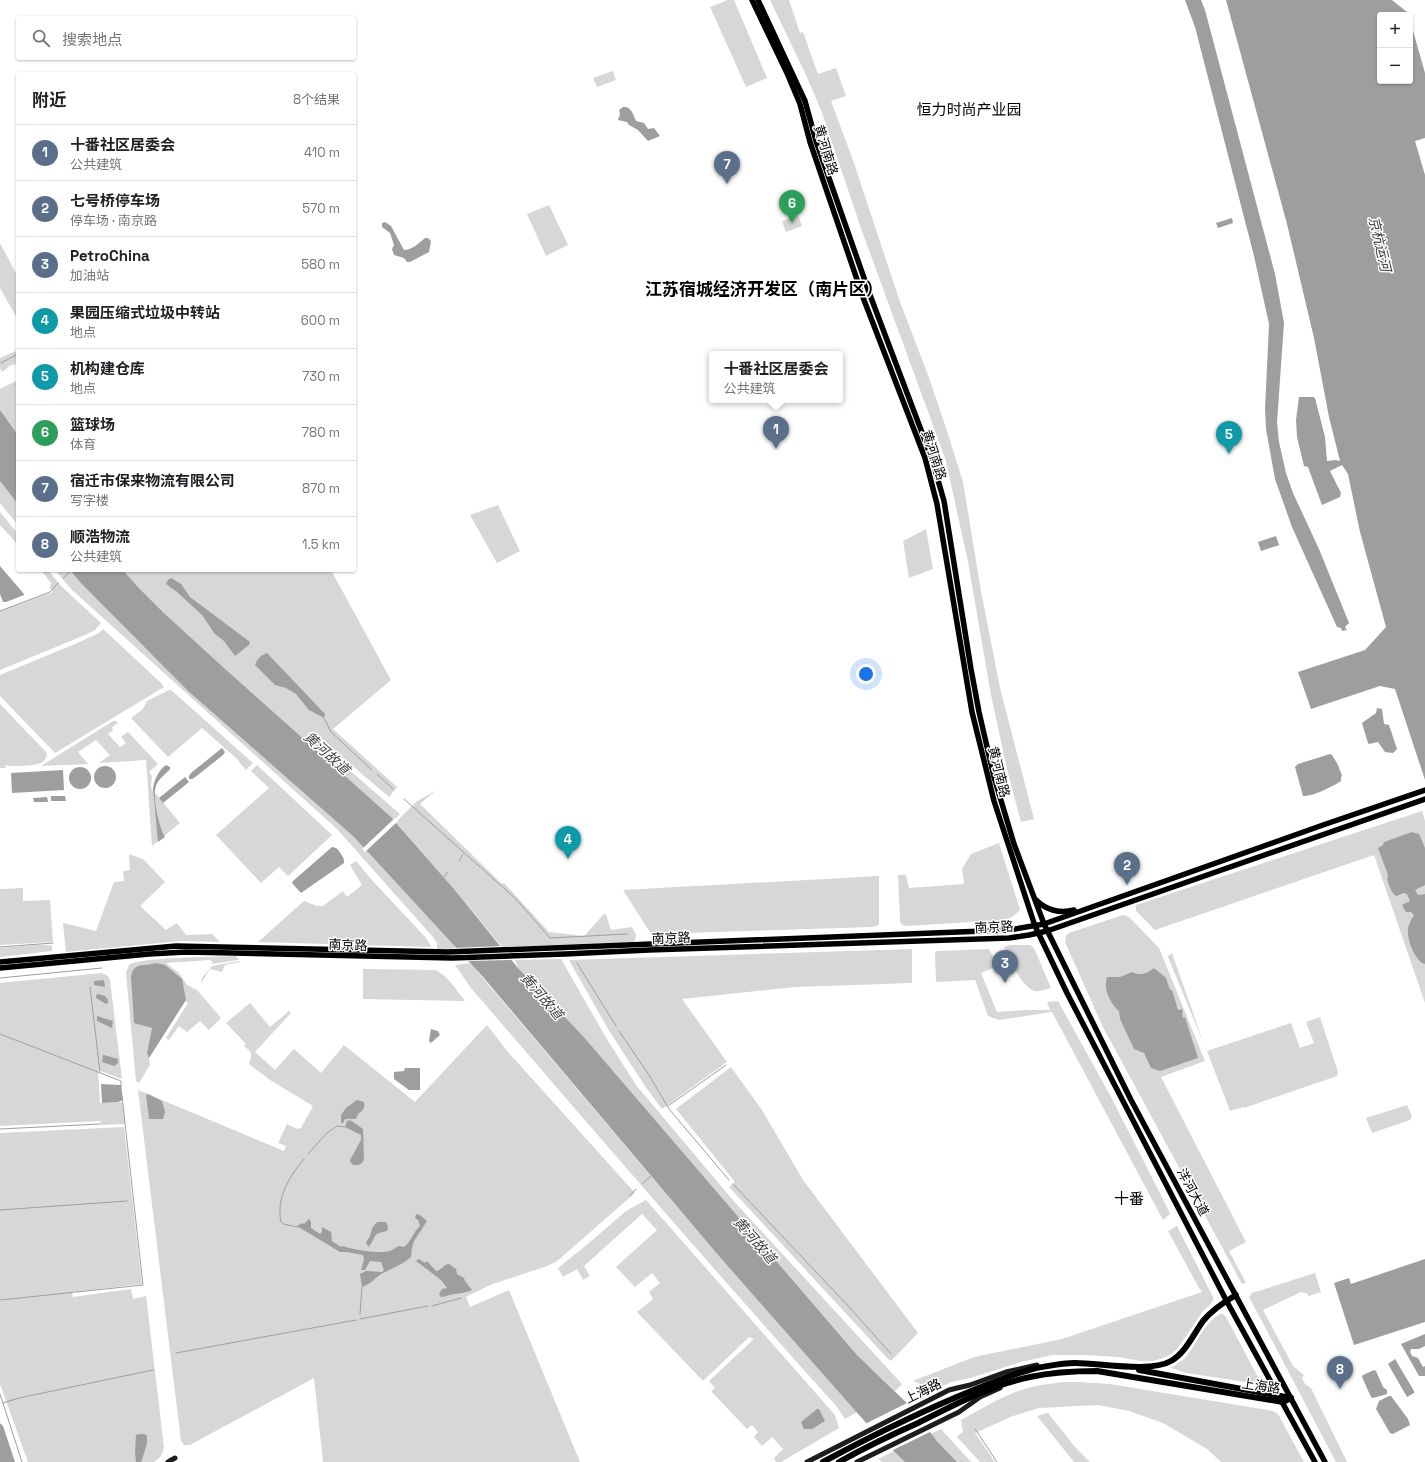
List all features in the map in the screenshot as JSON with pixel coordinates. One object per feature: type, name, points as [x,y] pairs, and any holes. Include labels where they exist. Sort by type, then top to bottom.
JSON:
[{"type":"highway","name":"上海路","points":[[823,1462],[848,1448],[952,1398],[1008,1377],[1035,1369],[1058,1364],[1098,1364],[1144,1368],[1161,1365],[1171,1361],[1188,1344],[1204,1320],[1226,1300],[1236,1294]]},
{"type":"highway","name":"上海路","points":[[1098,1364],[1291,1398]]},
{"type":"highway","name":"上海路","points":[[839,1462],[955,1404],[985,1391],[1015,1381],[1056,1372],[1090,1371],[1119,1374],[1283,1402],[1291,1398]]},
{"type":"main road","name":"黄河南路","points":[[752,0],[784,66],[800,104],[810,142],[864,300],[925,458],[937,504],[972,712],[994,801],[1038,933]]},
{"type":"main road","name":"黄河南路","points":[[758,0],[805,101],[816,141],[887,344],[932,459],[944,502],[971,669],[994,777],[1008,825],[1047,931]]},
{"type":"main road","name":"南京路","points":[[0,962],[176,946],[448,952],[1009,930],[1044,924],[1425,790]]},
{"type":"main road","name":"南京路","points":[[0,968],[186,952],[452,958],[1009,938],[1047,931],[1425,799]]},
{"type":"main road","points":[[1034,898],[1049,909],[1070,911],[1121,894],[1128,894]]},
{"type":"main road","name":"洋河大道","points":[[1047,931],[1130,1100],[1236,1294],[1325,1462]]},
{"type":"main road","name":"洋河大道","points":[[1038,933],[1067,993],[1226,1300],[1315,1462]]},
{"type":"main road","name":"上海路","points":[[807,1462],[949,1390],[1023,1368],[1042,1364],[1058,1364]]},
{"type":"main road","name":"上海路","points":[[860,1461],[959,1412],[980,1397],[999,1388],[1056,1372]]},
{"type":"main road","points":[[168,1462],[175,1458]]},
{"type":"shaded area","points":[[728,0],[734,0],[767,78],[746,87],[710,7]]},
{"type":"shaded area","points":[[770,0],[789,0],[800,33],[803,32],[818,74],[836,68],[846,96],[831,101],[854,163],[900,302],[928,375],[963,482],[981,591],[1000,688],[1034,819],[1021,822],[1007,769],[991,695],[968,562],[946,461],[862,231],[821,110]]},
{"type":"shaded area","points":[[613,71],[616,80],[597,87],[593,78]]},
{"type":"shaded area","points":[[549,205],[568,245],[546,256],[527,214]]},
{"type":"shaded area","points":[[798,215],[802,226],[786,232],[782,221]]},
{"type":"shaded area","points":[[0,243],[16,273],[16,316],[0,288]]},
{"type":"shaded area","points":[[16,351],[16,364],[11,365],[2,372],[0,368],[0,358]]},
{"type":"shaded area","points":[[16,381],[16,432],[0,410],[0,389]]},
{"type":"shaded area","points":[[0,479],[16,499],[16,523],[0,503]]},
{"type":"shaded area","points":[[498,505],[520,551],[497,563],[470,515]]},
{"type":"shaded area","points":[[0,512],[16,532],[16,543],[0,525]]},
{"type":"shaded area","points":[[926,529],[933,569],[909,578],[903,541]]},
{"type":"shaded area","points":[[43,572],[50,572],[61,586],[101,623],[95,630],[85,635],[0,670],[0,611],[53,592],[50,588],[51,583]]},
{"type":"shaded area","points":[[57,572],[72,572],[188,691],[354,837],[457,949],[437,950],[437,943],[432,936],[337,829],[71,589]]},
{"type":"shaded area","points":[[125,572],[332,572],[391,680],[333,729],[397,787],[389,797],[321,739],[317,742],[400,814],[394,820],[223,667],[137,586]]},
{"type":"shaded area","points":[[103,629],[164,687],[55,753],[0,696],[0,675],[82,641],[99,633]]},
{"type":"shaded area","points":[[171,690],[253,763],[246,770],[236,758],[202,728],[168,757],[131,718],[143,709],[147,701]]},
{"type":"shaded area","points":[[0,704],[46,752],[47,756],[42,762],[28,765],[5,765],[6,768],[0,768]]},
{"type":"shaded area","points":[[113,721],[118,723],[112,727],[113,730],[108,734],[120,747],[126,743],[121,737],[128,732],[158,764],[149,772],[152,776],[151,788],[180,823],[152,846],[146,760],[99,763],[110,755],[96,740],[78,752],[88,764],[41,766]]},
{"type":"shaded area","points":[[257,765],[332,835],[288,876],[279,867],[261,883],[216,835],[269,788],[251,771]]},
{"type":"shaded area","points":[[436,790],[420,804],[502,884],[504,883],[549,932],[584,936],[604,914],[606,914],[611,930],[632,927],[636,934],[635,940],[633,942],[502,947],[396,822],[416,802]]},
{"type":"shaded area","points":[[1422,811],[1425,821],[1425,1003],[1374,855],[1155,930],[1136,911],[1136,905]]},
{"type":"shaded area","points":[[999,843],[1020,910],[1016,914],[1010,918],[1002,920],[905,926],[901,924],[898,875],[906,875],[909,888],[964,884],[962,869],[971,854]]},
{"type":"shaded area","points":[[129,854],[143,859],[165,882],[140,906],[166,930],[177,923],[186,935],[212,934],[220,942],[181,941],[66,952],[63,923],[96,931],[114,882],[124,881],[123,871],[130,870]]},
{"type":"shaded area","points":[[356,861],[427,939],[431,947],[258,942],[304,901],[317,906],[323,906],[343,891],[347,897],[362,885],[350,865]]},
{"type":"shaded area","points":[[879,876],[879,925],[873,927],[651,934],[623,890]]},
{"type":"shaded area","points":[[23,888],[23,901],[50,900],[53,942],[0,945],[0,889]]},
{"type":"shaded area","points":[[1123,915],[1129,917],[1159,948],[1205,1061],[1161,1077],[1246,1242],[1229,1251],[1246,1283],[1242,1284],[1103,1027],[1065,942],[1066,936],[1069,933]]},
{"type":"shaded area","points":[[50,945],[52,946],[52,951],[0,957],[0,948]]},
{"type":"shaded area","points":[[1009,945],[1030,945],[1034,948],[1051,988],[1035,991],[1026,985],[1016,972],[1006,952],[1004,947]]},
{"type":"shaded area","points":[[912,949],[912,983],[795,987],[682,999],[727,1062],[662,1109],[645,1086],[608,1029],[569,960]]},
{"type":"shaded area","points":[[989,949],[998,966],[981,973],[997,1012],[1050,1010],[1047,1002],[1058,1001],[1111,1097],[1169,1211],[1170,1214],[1163,1220],[1052,1012],[999,1020],[988,1016],[975,980],[936,982],[935,953],[937,951]]},
{"type":"shaded area","points":[[1172,953],[1204,1044],[1168,957]]},
{"type":"shaded area","points":[[236,956],[239,960],[211,964],[213,962],[210,960],[166,963],[179,973],[187,985],[197,990],[221,1018],[209,1030],[200,1021],[187,1032],[179,1026],[169,1040],[166,1038],[188,1003],[185,1000],[149,1058],[150,1065],[139,1083],[136,1081],[126,973],[129,965],[147,960]]},
{"type":"shaded area","points":[[561,959],[605,1036],[636,1085],[731,1198],[902,1384],[895,1391],[857,1355],[583,1036],[518,968],[515,960]]},
{"type":"shaded area","points":[[240,962],[225,965],[222,972],[210,969],[201,983],[202,978],[212,966]]},
{"type":"shaded area","points":[[470,963],[718,1255],[857,1412],[845,1419],[837,1407],[562,1094],[471,988],[455,965]]},
{"type":"shaded area","points":[[363,969],[436,970],[448,980],[465,1001],[363,999]]},
{"type":"shaded area","points":[[102,973],[108,976],[110,980],[122,1079],[98,1070],[100,1103],[122,1102],[125,1124],[101,1125],[100,1121],[0,1126],[0,983]]},
{"type":"shaded area","points":[[250,1003],[270,1027],[289,1011],[291,1013],[255,1052],[275,1070],[294,1049],[321,1073],[344,1045],[415,1102],[487,1025],[508,1052],[635,1193],[556,1262],[490,1285],[466,1297],[470,1307],[509,1290],[580,1462],[323,1462],[314,1378],[190,1445],[184,1445],[181,1441],[138,1090],[284,1151],[286,1146],[278,1143],[287,1124],[297,1129],[301,1128],[313,1106],[270,1080],[249,1064],[251,1055],[244,1046],[246,1044],[226,1023]]},
{"type":"shaded area","points":[[1320,1017],[1338,1072],[1337,1076],[1244,1108],[1230,1111],[1207,1051],[1291,1023],[1300,1048],[1314,1043],[1306,1022]]},
{"type":"shaded area","points":[[731,1067],[762,1110],[803,1180],[918,1333],[891,1361],[729,1187],[735,1182],[676,1109]]},
{"type":"shaded area","points":[[1407,1105],[1412,1116],[1410,1120],[1372,1133],[1366,1118]]},
{"type":"shaded area","points":[[124,1127],[142,1284],[72,1292],[73,1297],[131,1289],[133,1299],[146,1296],[164,1447],[162,1454],[160,1458],[154,1462],[28,1462],[0,1384],[0,1133]]},
{"type":"shaded area","points":[[646,1200],[835,1415],[839,1428],[781,1462],[776,1462],[774,1458],[783,1449],[772,1437],[762,1446],[754,1437],[758,1432],[752,1425],[747,1429],[711,1391],[715,1388],[709,1381],[754,1339],[749,1337],[703,1381],[637,1312],[653,1299],[649,1292],[660,1283],[652,1273],[635,1287],[616,1267],[657,1230],[642,1214],[584,1266],[590,1276],[583,1280],[577,1269],[563,1277],[558,1268],[626,1211]]},
{"type":"shaded area","points":[[1177,1226],[1214,1299],[1203,1311],[1178,1348],[1170,1355],[1153,1361],[1141,1361],[1118,1357],[1052,1355],[1021,1362],[970,1378],[951,1382],[935,1390],[913,1381],[974,1357],[1062,1339],[1202,1292],[1168,1231]]},
{"type":"shaded area","points":[[1315,1273],[1321,1292],[1309,1296],[1306,1293],[1301,1292],[1263,1310],[1293,1366],[1304,1375],[1302,1378],[1305,1384],[1311,1388],[1347,1462],[1336,1462],[1249,1297],[1252,1293]]},
{"type":"shaded area","points":[[1222,1313],[1226,1317],[1260,1383],[1258,1384],[1187,1373],[1171,1368],[1184,1359],[1205,1327]]},
{"type":"shaded area","points":[[1062,1382],[1110,1384],[1273,1411],[1278,1414],[1304,1462],[1221,1462],[1207,1449],[1163,1423],[1129,1411],[1098,1405],[1039,1408],[1013,1416],[975,1433],[995,1462],[980,1462],[958,1438],[957,1436],[963,1432],[961,1420],[992,1403],[1030,1388]]},
{"type":"shaded area","points":[[1048,1413],[1075,1447],[1090,1462],[1074,1462],[1037,1416]]},
{"type":"shaded area","points":[[941,1429],[971,1462],[957,1462],[931,1434]]},
{"type":"shaded area","points":[[894,1451],[905,1462],[882,1462],[878,1459]]},
{"type":"water","points":[[1185,0],[1201,0],[1205,10],[1275,274],[1284,323],[1277,422],[1279,442],[1286,473],[1293,493],[1319,549],[1349,623],[1345,627],[1347,630],[1342,631],[1341,628],[1337,627],[1292,527],[1275,479],[1266,429],[1265,409],[1269,324],[1254,256],[1195,27]]},
{"type":"water","name":"京杭运河","points":[[1226,0],[1392,0],[1407,12],[1377,12],[1377,84],[1413,84],[1413,31],[1425,73],[1425,138],[1415,141],[1425,175],[1425,780],[1395,689],[1380,686],[1311,709],[1298,672],[1365,650],[1386,627],[1360,532],[1348,474],[1342,465],[1330,471],[1341,493],[1340,497],[1322,505],[1308,467],[1304,466],[1297,437],[1296,420],[1299,397],[1315,398],[1325,437],[1327,461],[1340,461],[1329,417],[1314,338],[1287,224]]},
{"type":"water","points":[[623,107],[630,109],[636,121],[644,123],[648,129],[654,128],[660,136],[648,141],[638,130],[629,125],[627,122],[618,120],[620,114],[619,110]]},
{"type":"water","points":[[1232,218],[1233,223],[1218,228],[1216,223]]},
{"type":"water","points":[[385,222],[391,226],[404,250],[413,248],[425,238],[428,238],[431,241],[429,252],[410,262],[407,262],[404,258],[394,255],[392,249],[394,245],[390,233],[382,227],[382,223]]},
{"type":"water","points":[[0,410],[16,432],[16,501],[0,481]]},
{"type":"water","points":[[1276,536],[1279,545],[1261,551],[1258,542]]},
{"type":"water","points":[[0,566],[24,595],[3,602],[0,594]]},
{"type":"water","name":"黄河故道","points":[[72,572],[125,572],[164,613],[391,817],[454,889],[518,968],[583,1036],[857,1355],[911,1407],[937,1441],[957,1462],[905,1462],[875,1433],[718,1255],[483,977],[354,837],[188,691]]},
{"type":"water","points":[[171,578],[181,584],[190,597],[250,642],[249,645],[235,656],[224,641],[215,634],[202,615],[166,584]]},
{"type":"water","points":[[267,653],[325,714],[324,718],[309,710],[296,694],[286,688],[275,685],[255,665],[263,655]]},
{"type":"water","points":[[1377,708],[1382,709],[1384,724],[1389,725],[1397,749],[1393,753],[1385,752],[1378,742],[1368,743],[1362,723],[1376,713]]},
{"type":"water","points":[[222,748],[225,752],[223,755],[194,778],[189,779],[191,773]]},
{"type":"water","points":[[1330,754],[1338,765],[1342,776],[1341,781],[1317,793],[1303,796],[1295,767],[1298,764]]},
{"type":"water","points":[[166,765],[170,767],[170,769],[158,781],[155,791],[160,826],[165,837],[158,842],[153,788],[157,775]]},
{"type":"water","points":[[105,766],[113,769],[116,777],[113,785],[105,788],[97,785],[94,777],[97,769]]},
{"type":"water","points":[[80,767],[88,770],[91,778],[88,786],[80,789],[72,786],[69,778],[72,770]]},
{"type":"water","points":[[63,770],[64,790],[12,793],[11,773]]},
{"type":"water","points":[[185,777],[189,782],[163,803],[159,798]]},
{"type":"water","points":[[51,796],[65,796],[66,801],[51,801]]},
{"type":"water","points":[[47,797],[48,802],[34,802],[33,798]]},
{"type":"water","points":[[1412,832],[1419,834],[1425,848],[1425,885],[1415,890],[1418,895],[1425,894],[1425,964],[1416,956],[1408,937],[1408,928],[1414,915],[1411,912],[1406,912],[1402,905],[1410,901],[1407,894],[1404,893],[1396,896],[1392,892],[1388,883],[1388,875],[1378,848],[1383,845],[1384,842]]},
{"type":"water","points":[[332,847],[339,851],[343,857],[344,863],[301,893],[292,883],[293,881]]},
{"type":"water","points":[[155,963],[165,965],[182,979],[186,1000],[149,1058],[147,1053],[152,1028],[134,1023],[131,977],[132,972],[137,967]]},
{"type":"water","points":[[1154,968],[1166,978],[1170,990],[1172,990],[1178,1010],[1182,1009],[1183,1018],[1185,1017],[1198,1058],[1160,1071],[1151,1068],[1144,1053],[1134,1049],[1120,1019],[1119,1011],[1108,996],[1106,986],[1107,977],[1120,977],[1132,972],[1143,974]]},
{"type":"water","points":[[104,980],[105,987],[94,985],[94,981]]},
{"type":"water","points":[[98,994],[105,996],[108,1003],[106,1004],[96,998],[96,995]]},
{"type":"water","points":[[97,1016],[113,1021],[112,1028],[97,1021]]},
{"type":"water","points":[[431,1029],[438,1031],[440,1035],[431,1043],[429,1041]]},
{"type":"water","points":[[103,1055],[118,1059],[118,1063],[114,1066],[102,1062]]},
{"type":"water","points":[[405,1068],[420,1068],[420,1090],[409,1090],[394,1079],[394,1072],[404,1071]]},
{"type":"water","points":[[101,1084],[121,1085],[123,1100],[118,1102],[102,1103]]},
{"type":"water","points":[[148,1094],[162,1101],[165,1112],[163,1119],[149,1119],[146,1095]]},
{"type":"water","points":[[357,1100],[364,1102],[363,1109],[358,1114],[356,1119],[345,1119],[343,1123],[341,1123],[341,1115],[346,1108]]},
{"type":"water","points":[[350,1120],[363,1129],[364,1159],[359,1165],[353,1165],[350,1160],[361,1140],[361,1135],[345,1127],[347,1121]]},
{"type":"water","points":[[416,1214],[420,1215],[427,1221],[414,1241],[411,1257],[362,1287],[360,1274],[366,1271],[382,1272],[384,1270],[381,1262],[370,1261],[365,1270],[361,1270],[364,1259],[363,1255],[340,1252],[297,1226],[302,1223],[304,1224],[309,1219],[311,1222],[311,1228],[320,1234],[322,1232],[322,1227],[331,1232],[332,1241],[341,1247],[343,1246],[366,1251],[385,1252],[391,1251],[399,1246],[404,1247],[420,1226],[418,1220],[415,1218]]},
{"type":"water","points":[[378,1222],[386,1222],[388,1227],[387,1231],[377,1234],[368,1247],[366,1242],[370,1237],[373,1226]]},
{"type":"water","points":[[419,1259],[425,1263],[427,1261],[436,1271],[449,1264],[456,1269],[457,1274],[464,1278],[472,1290],[441,1297],[439,1294],[442,1289],[447,1288],[441,1280],[416,1261]]},
{"type":"water","points":[[1425,1259],[1425,1322],[1354,1345],[1334,1283],[1349,1278],[1351,1284]]},
{"type":"water","points":[[1425,1334],[1425,1346],[1419,1349],[1411,1349],[1410,1352],[1412,1356],[1418,1358],[1423,1367],[1425,1366],[1425,1376],[1419,1376],[1401,1344]]},
{"type":"water","points":[[1395,1359],[1414,1391],[1414,1393],[1407,1397],[1388,1364]]},
{"type":"water","points":[[1374,1370],[1376,1371],[1383,1387],[1387,1390],[1387,1394],[1373,1398],[1371,1397],[1362,1377],[1363,1375]]},
{"type":"water","points":[[1391,1396],[1408,1419],[1410,1425],[1393,1434],[1390,1433],[1376,1409],[1379,1401]]},
{"type":"water","points":[[819,1409],[825,1421],[812,1429],[804,1429],[801,1422]]},
{"type":"water","points":[[0,1423],[3,1426],[15,1462],[0,1462]]},
{"type":"water","points":[[144,1434],[147,1436],[147,1443],[141,1462],[136,1462],[136,1435]]},
{"type":"pier","points":[[395,818],[398,821],[365,852],[362,849]]},
{"type":"pier","points":[[503,946],[514,960],[465,961],[452,948]]},
{"type":"pier","points":[[909,1402],[932,1431],[891,1451],[865,1424]]},
{"type":"waterway","points":[[1,363],[16,355]]},
{"type":"waterway","points":[[63,578],[70,572]]},
{"type":"waterway","points":[[0,611],[50,592],[58,583]]},
{"type":"waterway","points":[[324,718],[331,732],[372,770]]},
{"type":"waterway","points":[[377,774],[394,790]]},
{"type":"waterway","points":[[404,799],[516,899],[550,938],[627,934]]},
{"type":"waterway","points":[[459,861],[463,854]]},
{"type":"waterway","points":[[444,877],[448,872]]},
{"type":"waterway","points":[[0,947],[53,943]]},
{"type":"waterway","points":[[577,963],[616,1026]]},
{"type":"waterway","points":[[0,978],[102,968]]},
{"type":"waterway","points":[[90,987],[100,1072]]},
{"type":"waterway","points":[[619,1031],[649,1075],[669,1109],[729,1180]]},
{"type":"waterway","points":[[0,1034],[121,1081],[121,1087]]},
{"type":"waterway","points":[[668,1106],[726,1065]]},
{"type":"waterway","points":[[0,1300],[143,1285],[122,1096]]},
{"type":"waterway","points":[[0,1129],[100,1124]]},
{"type":"waterway","points":[[308,1154],[327,1133],[337,1126],[345,1127]]},
{"type":"waterway","points":[[298,1227],[283,1224],[281,1222],[280,1205],[285,1188],[293,1173],[304,1159]]},
{"type":"waterway","points":[[642,1184],[652,1175]]},
{"type":"waterway","points":[[733,1184],[852,1310],[891,1354]]},
{"type":"waterway","points":[[629,1196],[636,1189]]},
{"type":"waterway","points":[[0,1210],[127,1201]]},
{"type":"waterway","points":[[360,1314],[362,1287]]},
{"type":"waterway","points":[[432,1306],[461,1298]]},
{"type":"waterway","points":[[360,1319],[428,1306]]},
{"type":"waterway","points":[[176,1353],[356,1320]]},
{"type":"waterway","points":[[3,1403],[19,1398],[153,1370]]},
{"type":"waterway","points":[[0,1394],[22,1462]]},
{"type":"waterway","points":[[975,1429],[997,1462]]},
{"type":"place","name":"宿迁市保来物流有限公司","points":[[727,184]]},
{"type":"place","name":"篮球场","points":[[792,223]]},
{"type":"place","name":"十番社区居委会","points":[[776,449]]},
{"type":"place","name":"机构建仓库","points":[[1229,454]]},
{"type":"place","name":"果园压缩式垃圾中转站","points":[[568,859]]},
{"type":"place","name":"七号桥停车场","points":[[1127,885]]},
{"type":"place","name":"PetroChina","points":[[1005,983]]},
{"type":"place","name":"顺浩物流","points":[[1340,1389]]},
{"type":"district","name":"恒力时尚产业园","points":[[969,109]]},
{"type":"district","name":"江苏宿城经济开发区（南片区）","points":[[764,289]]},
{"type":"district","name":"十番","points":[[1129,1198]]}]
